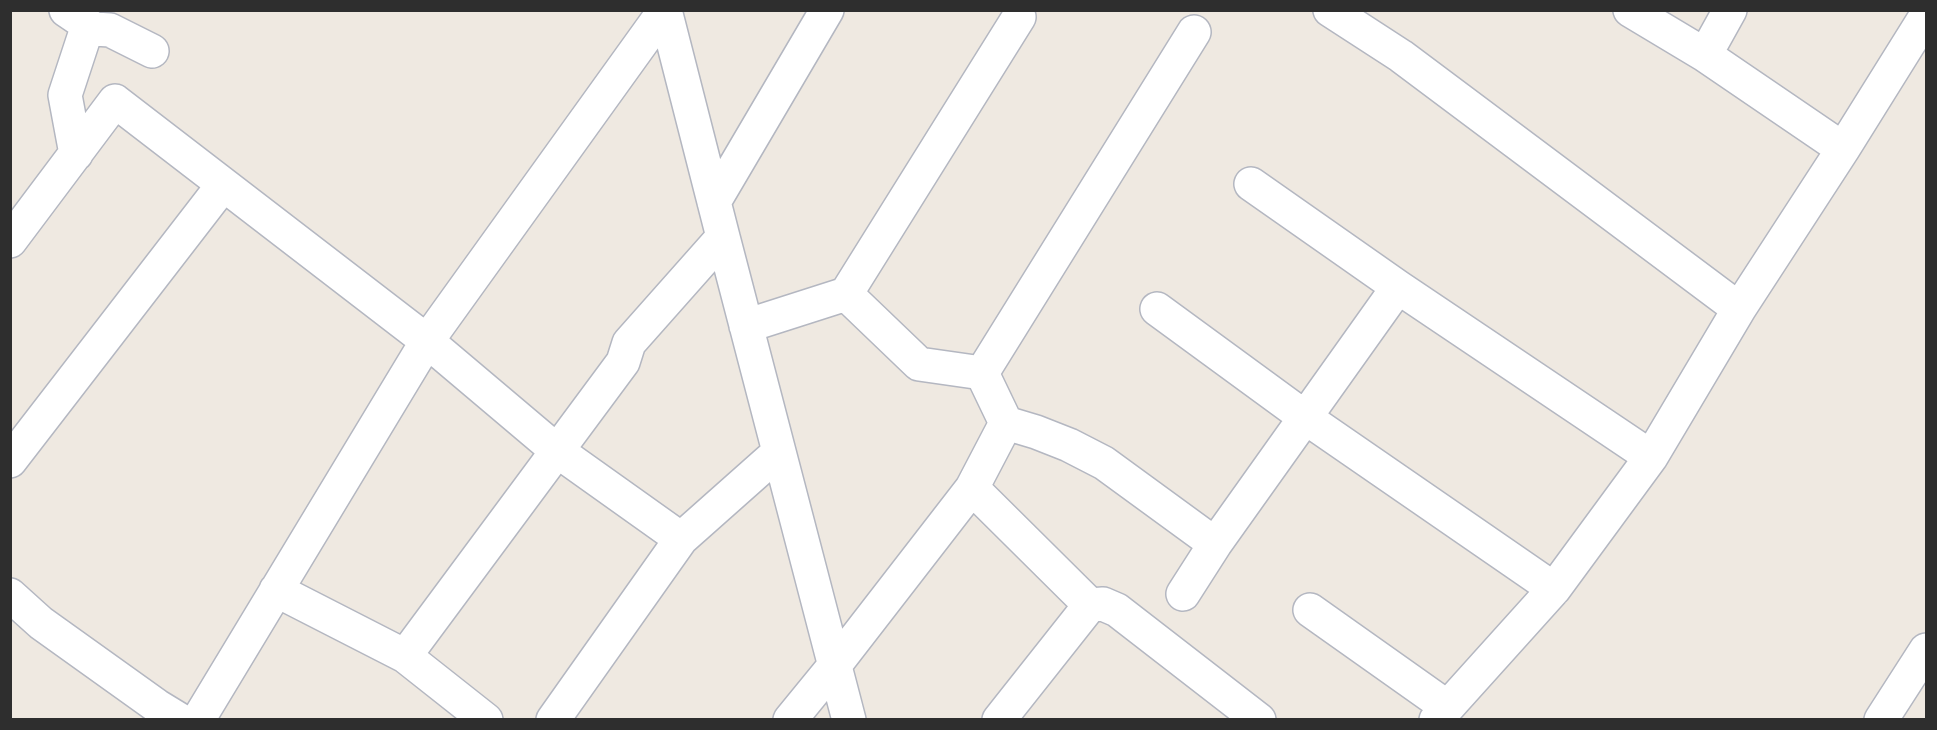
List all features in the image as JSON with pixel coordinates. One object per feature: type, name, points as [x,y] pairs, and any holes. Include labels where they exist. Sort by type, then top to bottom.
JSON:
[{"type":"street","points":[[665,10],[849,720]]},
{"type":"street","points":[[198,720],[428,341],[665,10]]},
{"type":"street","points":[[714,202],[827,10]]},
{"type":"street","points":[[1330,10],[1401,56],[1739,309]]},
{"type":"street","points":[[1630,10],[1705,55],[1843,149]]},
{"type":"street","points":[[1705,55],[1730,10]]},
{"type":"street","points":[[1310,610],[1441,713],[1554,589],[1651,457],[1739,309],[1926,16]]},
{"type":"street","points":[[746,326],[846,294],[1019,17]]},
{"type":"street","points":[[76,154],[64,95],[77,18],[94,29],[110,30],[152,51]]},
{"type":"street","points":[[982,373],[1194,32]]},
{"type":"street","points":[[10,241],[115,101],[428,341],[556,450],[681,539]]},
{"type":"street","points":[[10,461],[223,184]]},
{"type":"street","points":[[1251,184],[1651,457]]},
{"type":"street","points":[[405,656],[623,362],[629,343],[723,237]]},
{"type":"street","points":[[1183,594],[1215,544],[1398,286]]},
{"type":"street","points":[[846,294],[919,364],[982,373]]},
{"type":"street","points":[[1157,309],[1306,418],[1554,589]]},
{"type":"street","points":[[982,373],[1006,423],[1070,445],[1104,463],[1215,544]]},
{"type":"street","points":[[790,720],[972,488],[1006,423]]},
{"type":"street","points":[[553,720],[681,539],[779,452]]},
{"type":"street","points":[[972,488],[1090,605]]},
{"type":"street","points":[[276,590],[405,656],[486,720]]},
{"type":"street","points":[[10,595],[40,623],[180,720]]},
{"type":"street","points":[[999,720],[1090,605],[1103,604],[1117,610],[1259,720]]},
{"type":"street","points":[[1881,720],[1926,650]]}]
